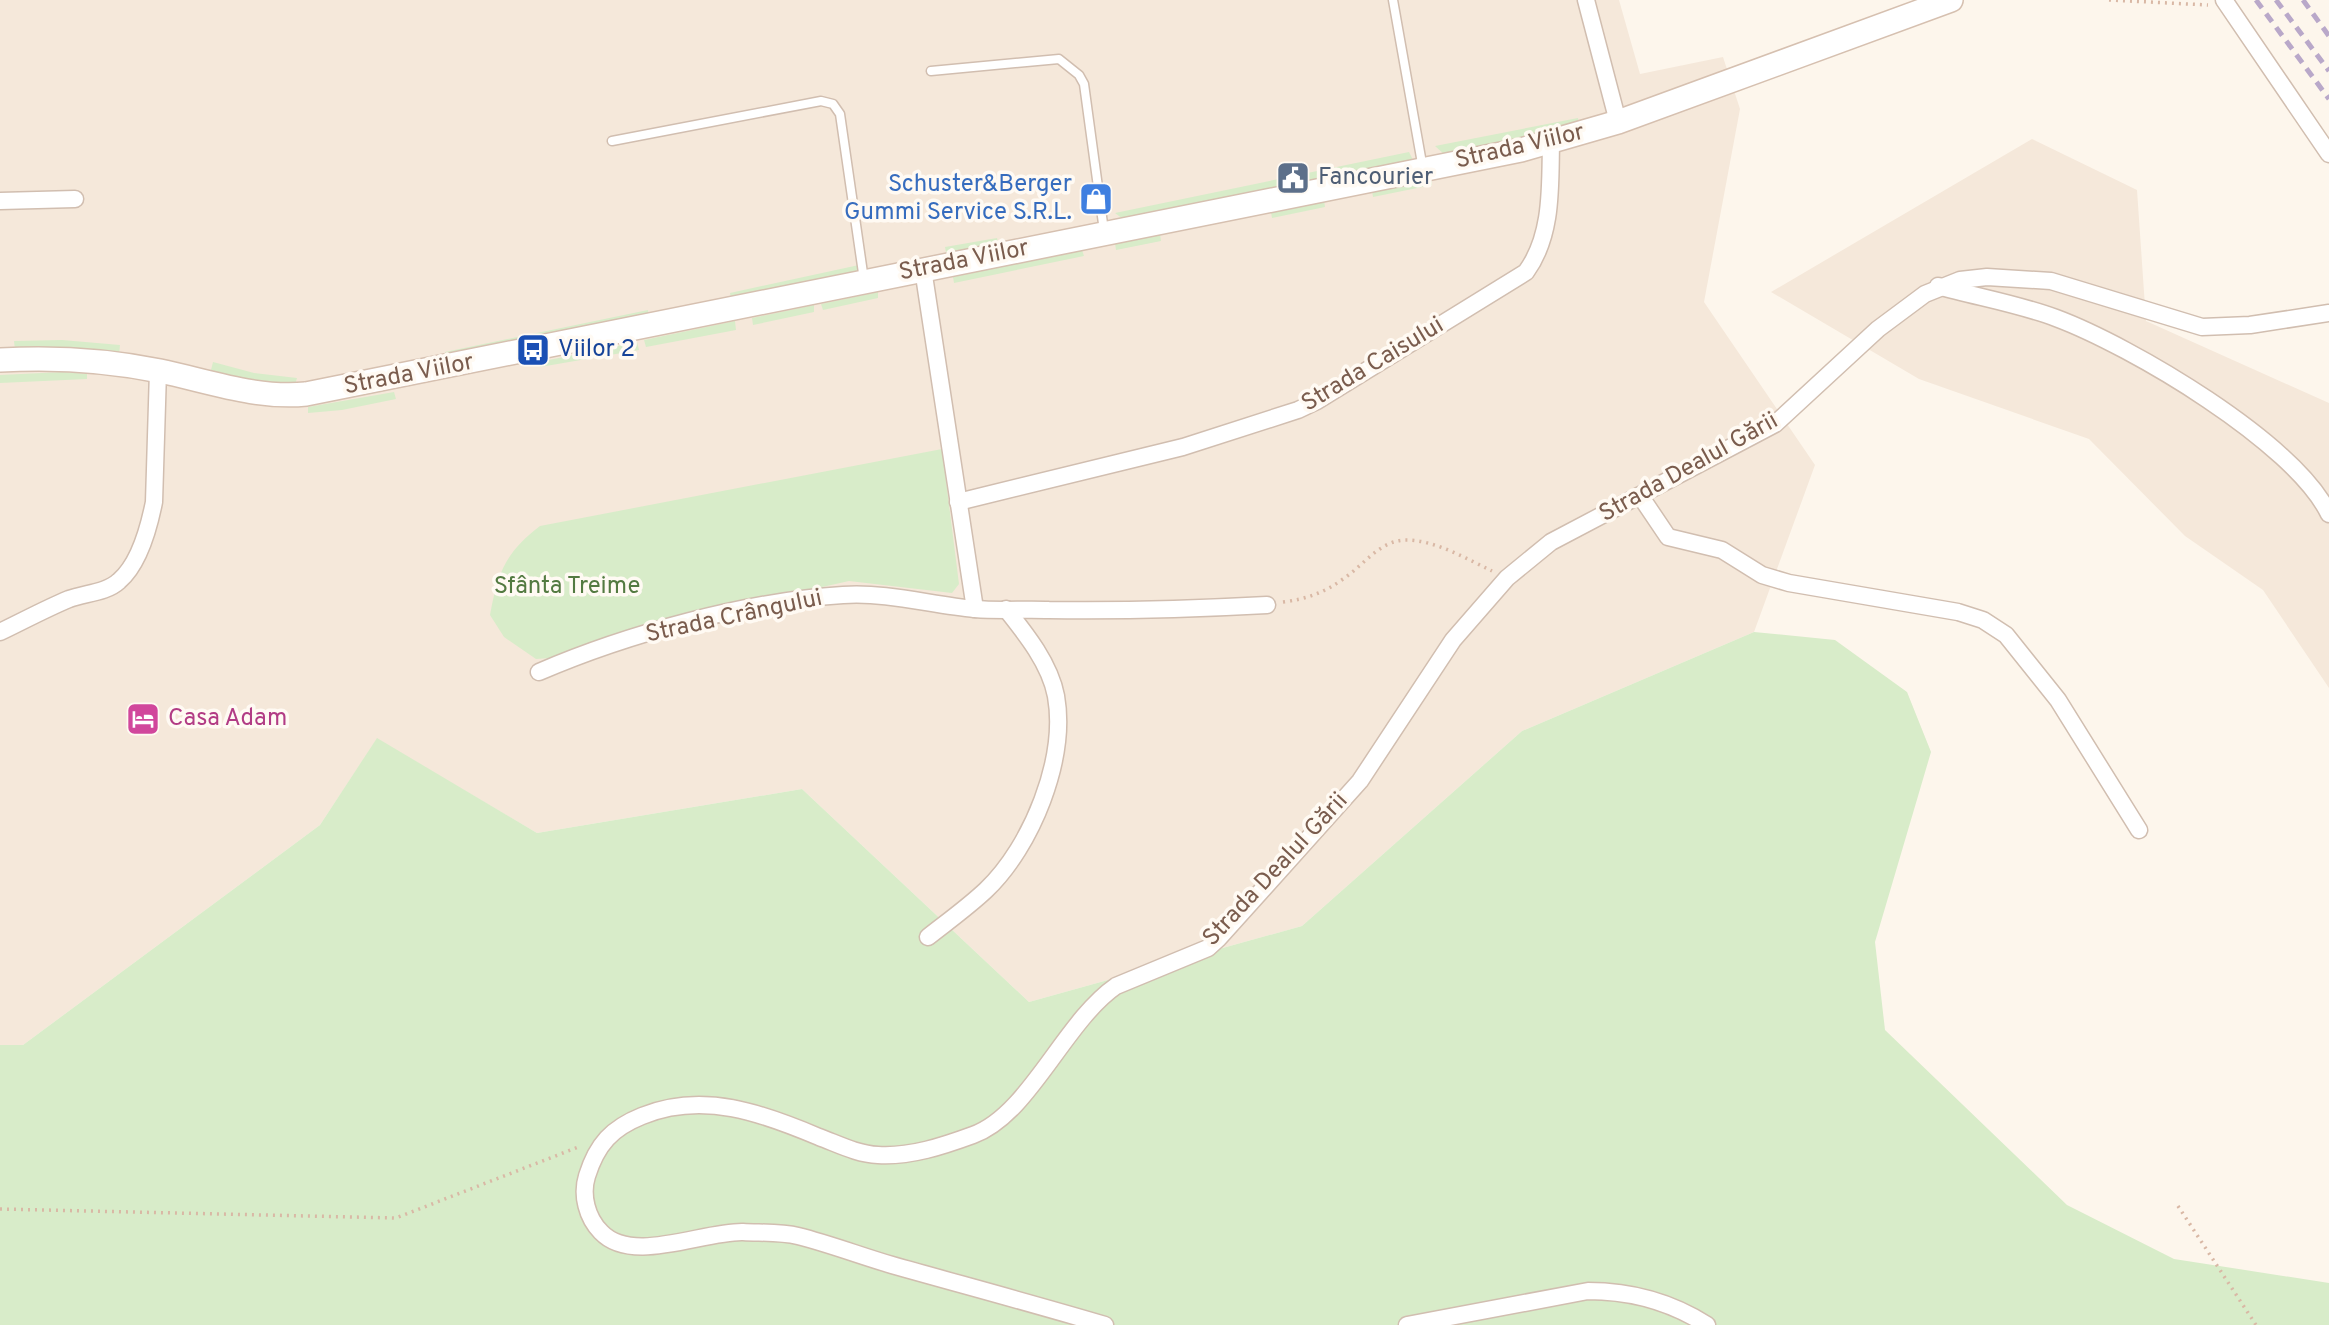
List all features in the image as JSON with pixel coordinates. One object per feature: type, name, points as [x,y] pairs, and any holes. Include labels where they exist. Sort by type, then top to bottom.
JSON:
[{"type":"street","points":[[1586,0],[1618,122]]},
{"type":"street","name":"Strada Viilor","points":[[0,360],[98,361],[267,395],[306,394],[1551,142],[1618,122],[1951,0]]},
{"type":"street","points":[[2228,3],[2329,154]]},
{"type":"street","name":"Strada Caisului","points":[[958,502],[1183,447],[1298,410],[1317,401],[1526,272],[1538,255],[1550,202],[1551,142]]},
{"type":"street","points":[[0,201],[75,199]]},
{"type":"street","points":[[923,269],[975,609]]},
{"type":"street","name":"Strada Dealul Gării","points":[[1105,1325],[795,1235],[738,1232],[640,1247],[621,1244],[606,1237],[593,1225],[587,1210],[584,1185],[594,1153],[606,1137],[627,1122],[662,1108],[698,1103],[760,1113],[855,1151],[878,1155],[933,1148],[977,1133],[999,1121],[1014,1107],[1047,1061],[1103,996],[1116,986],[1208,948],[1219,939],[1360,781],[1453,640],[1507,578],[1551,542],[1641,497],[1775,424],[1878,329],[1938,286],[1987,276],[2050,281],[2202,327],[2250,326],[2329,313]]},
{"type":"street","points":[[1938,286],[2056,317],[2121,346],[2210,402],[2261,439],[2307,480],[2329,514]]},
{"type":"street","points":[[0,632],[69,599],[104,589],[119,581],[132,564],[150,520],[153,502],[158,371]]},
{"type":"street","points":[[1641,497],[1668,537],[1722,550],[1762,575],[1789,583],[1958,612],[1983,620],[2006,635],[2058,700],[2139,830]]},
{"type":"street","name":"Strada Crângului","points":[[539,671],[579,655],[686,623],[784,602],[844,595],[916,598],[975,609],[1157,611],[1267,605]]},
{"type":"street","points":[[928,937],[988,889],[1016,851],[1036,813],[1054,767],[1059,730],[1056,694],[1042,661],[1006,609]]},
{"type":"street","points":[[1406,1325],[1588,1291],[1607,1291],[1663,1303],[1707,1325]]},
{"type":"lane","points":[[1393,0],[1423,169]]},
{"type":"lane","points":[[931,71],[1059,60],[1079,75],[1084,84],[1105,234]]},
{"type":"lane","points":[[612,141],[821,101],[833,103],[840,114],[864,280]]},
{"type":"path","points":[[2109,0],[2228,3]]},
{"type":"path","points":[[1267,605],[1305,599],[1327,590],[1393,541],[1409,540],[1444,549],[1507,578]]},
{"type":"path","points":[[0,1209],[396,1218],[606,1137]]},
{"type":"path","points":[[2178,1206],[2256,1325]]},
{"type":"shaded area","points":[[0,0],[1619,0],[1640,74],[1723,57],[1740,109],[1704,302],[1815,465],[1754,632],[1522,731],[1302,926],[1029,1002],[802,789],[537,833],[377,739],[320,825],[23,1045],[0,1045]]},
{"type":"shaded area","points":[[2032,139],[2137,190],[2146,321],[2329,403],[2329,688],[2263,590],[2185,536],[2089,439],[1919,379],[1771,292]]},
{"type":"green space","points":[[1578,118],[1579,124],[1445,155],[1435,146]]},
{"type":"green space","points":[[1409,152],[1413,160],[1406,163],[1123,219],[1115,213]]},
{"type":"green space","points":[[1431,178],[1432,185],[1373,197],[1372,191]]},
{"type":"green space","points":[[1324,200],[1325,207],[1272,218],[1271,212]]},
{"type":"green space","points":[[1160,234],[1161,241],[1116,250],[1115,243]]},
{"type":"green space","points":[[997,238],[999,247],[947,258],[945,247]]},
{"type":"green space","points":[[1082,250],[1084,256],[954,283],[953,277]]},
{"type":"green space","points":[[859,265],[855,274],[732,304],[730,293]]},
{"type":"green space","points":[[878,292],[878,298],[823,310],[821,304]]},
{"type":"green space","points":[[814,305],[814,312],[753,325],[752,318]]},
{"type":"green space","points":[[648,310],[649,319],[447,361],[445,352]]},
{"type":"green space","points":[[735,321],[736,330],[646,347],[644,340]]},
{"type":"green space","points":[[62,340],[120,345],[119,355],[15,350],[14,341]]},
{"type":"green space","points":[[637,342],[639,350],[540,367],[539,362]]},
{"type":"green space","points":[[213,362],[254,373],[297,378],[295,385],[249,381],[211,370]]},
{"type":"green space","points":[[63,372],[87,374],[87,379],[0,383],[0,375]]},
{"type":"green space","points":[[394,392],[396,399],[342,410],[308,413],[308,407]]},
{"type":"green space","name":"Sfânta Treime","points":[[942,449],[959,584],[952,593],[849,581],[688,617],[566,657],[536,659],[504,637],[490,615],[496,587],[505,564],[519,545],[540,526]]},
{"type":"green space","points":[[1754,632],[1835,640],[1907,692],[1931,752],[1875,942],[1885,1030],[2067,1205],[2174,1259],[2329,1283],[2329,1325],[0,1325],[0,1045],[23,1045],[320,825],[377,738],[537,833],[802,789],[1029,1002],[1302,926],[1522,731]]},
{"type":"railway","points":[[2256,0],[2329,99]]},
{"type":"railway","points":[[2276,0],[2329,71]]},
{"type":"railway","points":[[2303,0],[2329,36]]},
{"type":"place","name":"Fancourier","points":[[1293,178]]},
{"type":"place","name":"Schuster&Berger Gummi Service S.R.L.","points":[[1096,199]]},
{"type":"place","name":"Viilor 2","points":[[533,350]]},
{"type":"place","name":"Casa Adam","points":[[143,719]]}]
